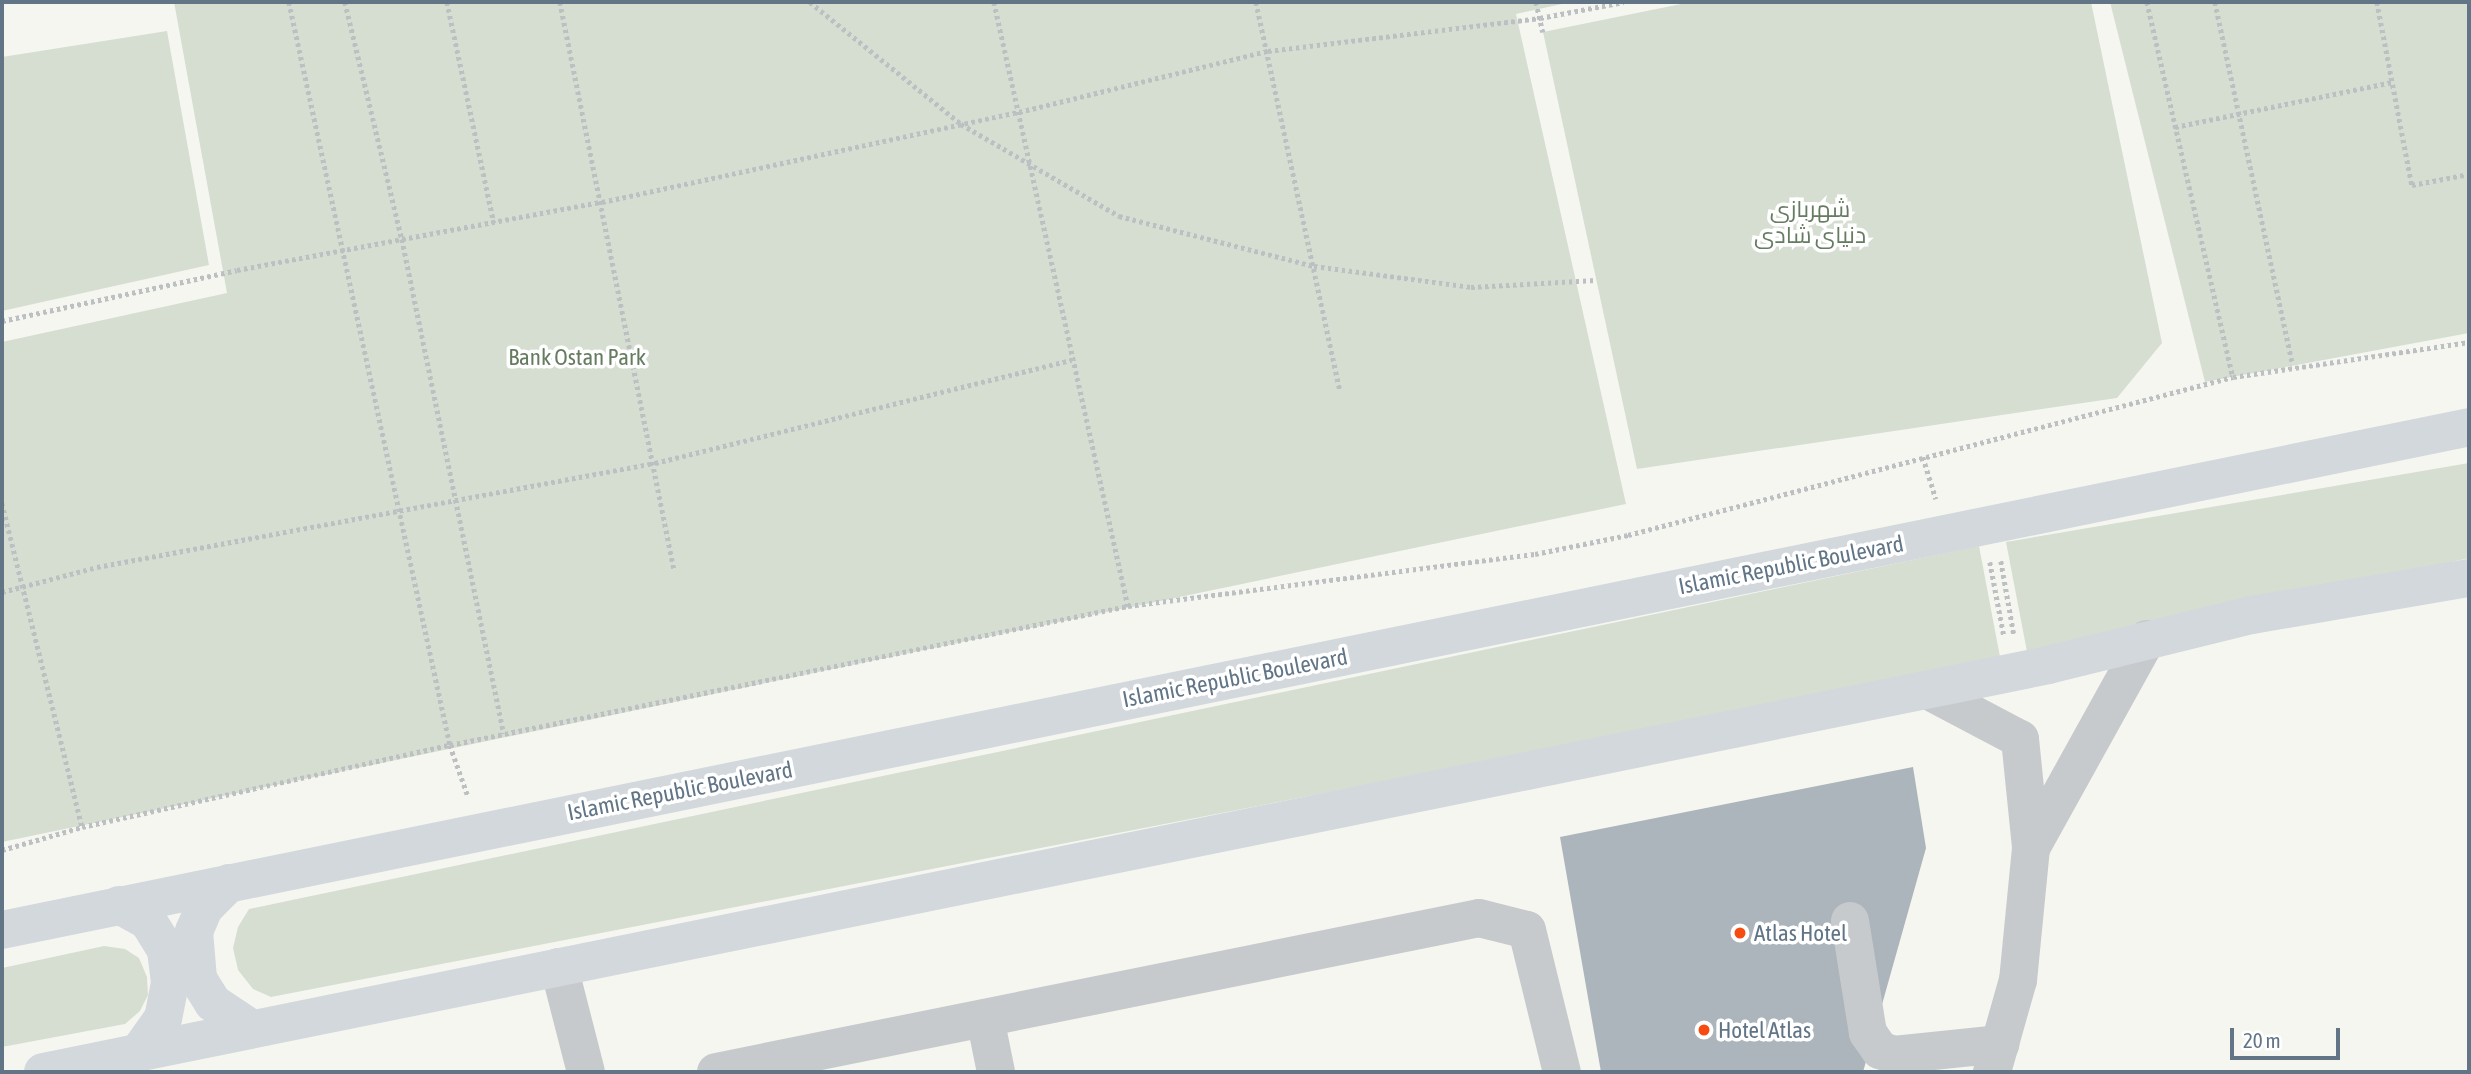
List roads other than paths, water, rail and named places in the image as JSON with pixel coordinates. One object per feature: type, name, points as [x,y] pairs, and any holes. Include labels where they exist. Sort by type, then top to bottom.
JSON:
[{"type":"main road","name":"Islamic Republic Boulevard","points":[[2,930],[2469,427]]},
{"type":"main road","points":[[43,1072],[1927,690],[2252,615],[2469,578]]},
{"type":"main road","points":[[229,883],[204,908],[194,931],[198,979],[213,1003],[252,1029]]},
{"type":"main road","points":[[120,905],[148,921],[166,950],[170,983],[163,1018],[139,1052]]},
{"type":"street","points":[[2031,848],[2147,639]]},
{"type":"street","points":[[1850,921],[1868,1033],[1880,1050],[1894,1055],[1996,1058],[2018,980],[2031,848],[2020,739],[1927,690]]},
{"type":"street","points":[[716,1072],[1479,918],[1527,930],[1562,1072]]},
{"type":"street","points":[[559,967],[586,1072]]},
{"type":"street","points":[[985,1018],[996,1072]]},
{"type":"place","name":"Atlas Hotel","points":[[1740,933]]},
{"type":"place","name":"Hotel Atlas","points":[[1704,1030]]},
{"type":"park label","name":"شهربازی دنیای شادی","points":[[1810,222]]},
{"type":"park label","name":"Bank Ostan Park","points":[[577,357]]}]
